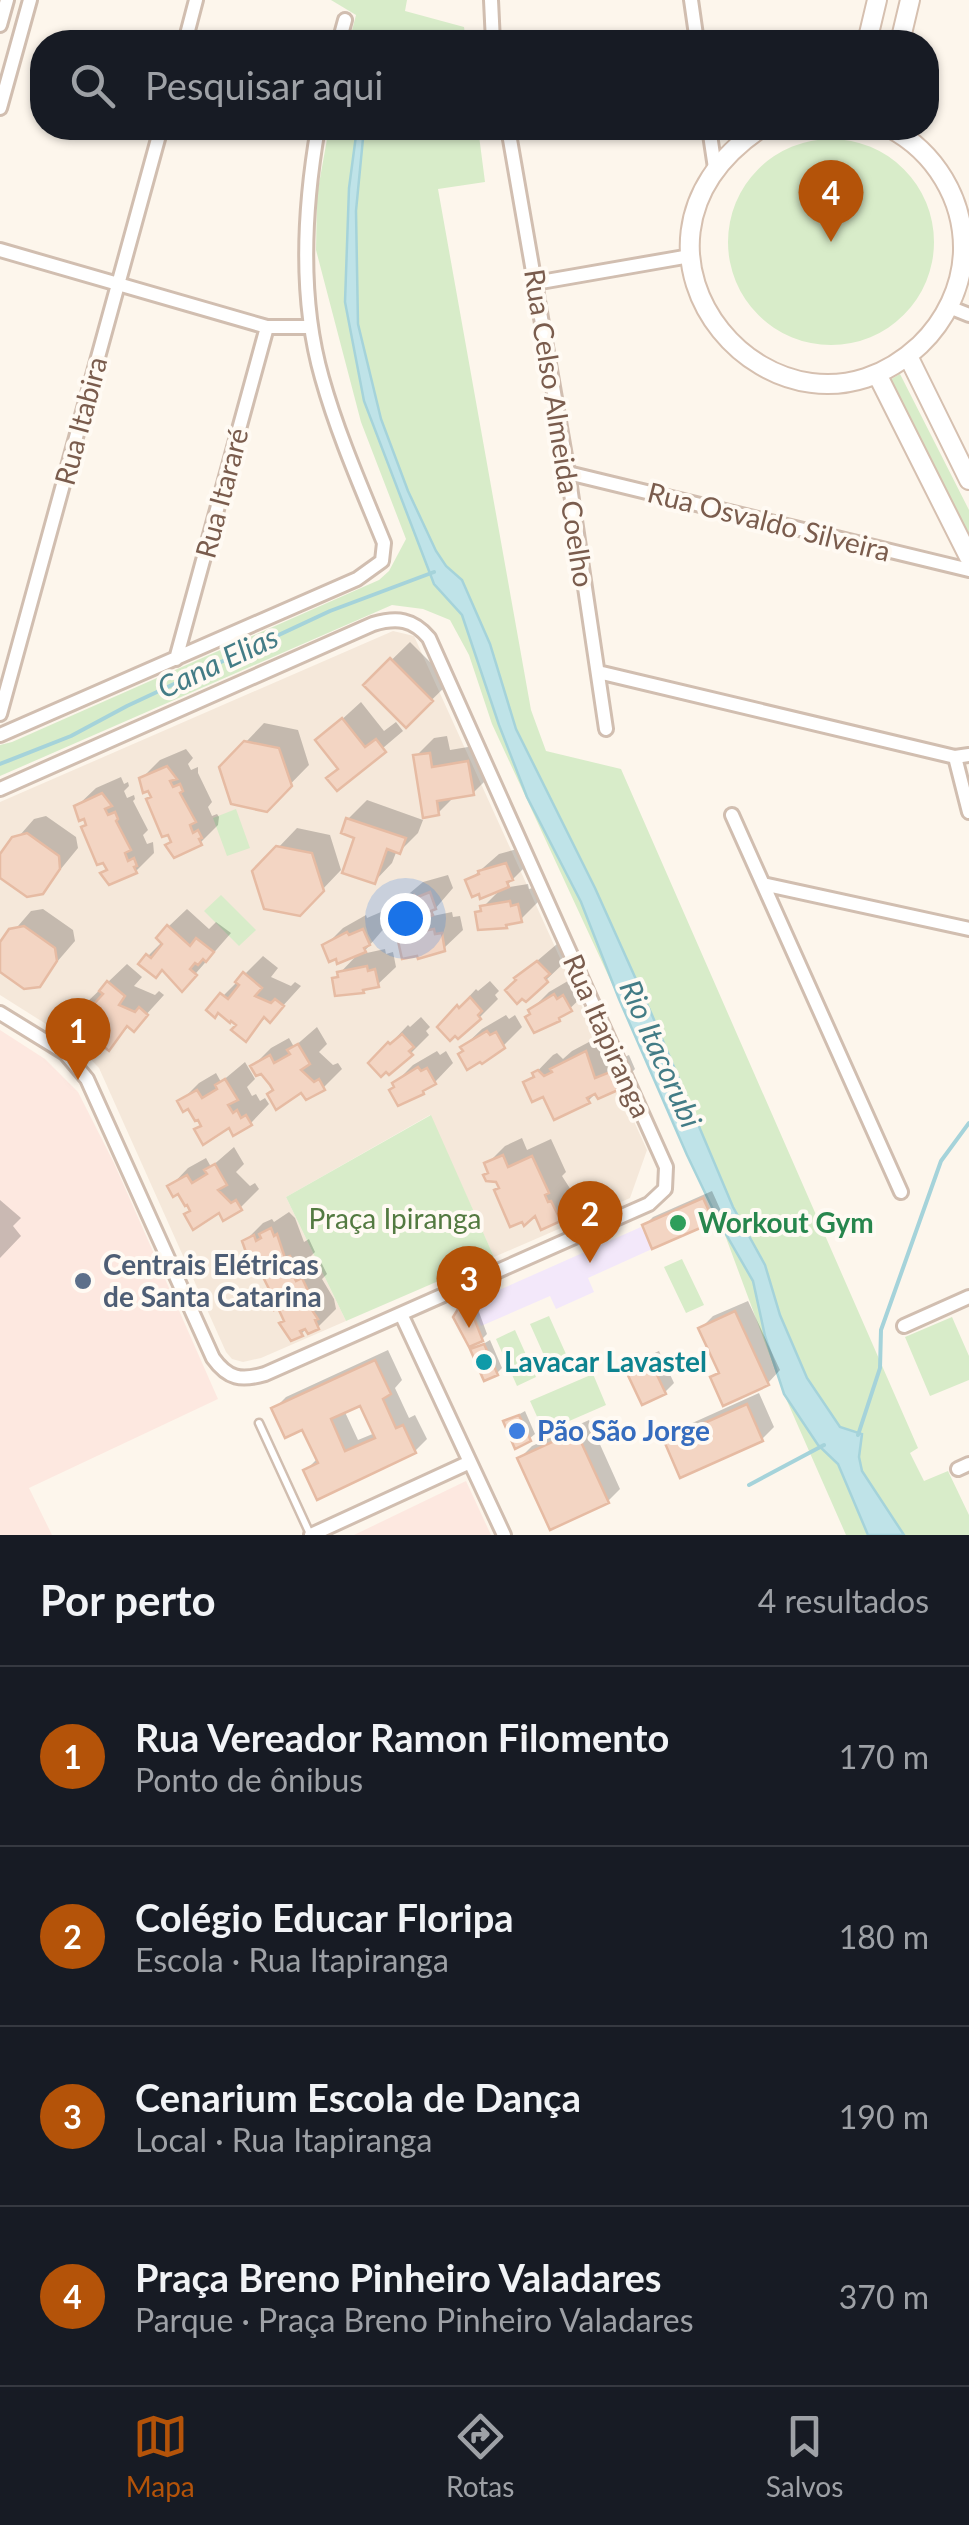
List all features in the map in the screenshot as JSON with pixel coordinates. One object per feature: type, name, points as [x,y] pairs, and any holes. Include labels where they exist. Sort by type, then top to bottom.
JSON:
[{"type":"street","points":[[0,25],[7,0]]},
{"type":"street","points":[[0,108],[5,71],[30,0]]},
{"type":"street","points":[[188,30],[196,0]]},
{"type":"street","points":[[491,0],[492,30]]},
{"type":"street","points":[[690,0],[695,30]]},
{"type":"street","points":[[870,30],[877,0]]},
{"type":"street","points":[[903,30],[910,0]]},
{"type":"street","points":[[342,30],[345,20]]},
{"type":"street","name":"Rua Itabira","points":[[0,714],[159,140]]},
{"type":"street","points":[[0,735],[357,579],[382,561],[384,543],[341,437],[321,376],[311,327],[306,244],[316,140]]},
{"type":"street","name":"Rua Celso Almeida Coelho","points":[[510,140],[568,474],[606,730]]},
{"type":"street","points":[[711,140],[715,168]]},
{"type":"street","points":[[744,140],[715,168],[700,196],[692,225],[690,256],[697,292],[714,324],[739,351],[770,371],[805,381],[841,382],[877,374],[908,356],[932,334],[959,281],[962,226],[954,200],[925,153],[907,140]]},
{"type":"street","points":[[0,250],[267,326],[311,327]]},
{"type":"street","points":[[535,283],[690,256]]},
{"type":"street","points":[[949,307],[969,316]]},
{"type":"street","name":"Rua Itararé","points":[[176,659],[267,326]]},
{"type":"street","points":[[908,356],[969,480]]},
{"type":"street","points":[[877,374],[969,558]]},
{"type":"street","name":"Rua Osvaldo Silveira","points":[[568,474],[969,570]]},
{"type":"street","name":"Rua Itapiranga","points":[[0,789],[373,624],[386,620],[410,622],[428,638],[666,1166],[667,1178],[665,1189],[650,1204],[401,1314]]},
{"type":"street","points":[[598,672],[962,756],[969,812]]},
{"type":"street","points":[[732,815],[902,1192]]},
{"type":"street","points":[[763,884],[969,928]]},
{"type":"street","points":[[0,1013],[64,1053],[77,1065],[96,1095],[118,1159],[222,1372],[250,1379],[401,1314],[504,1535]]},
{"type":"street","points":[[904,1326],[969,1297]]},
{"type":"street","points":[[311,1535],[470,1462]]},
{"type":"lane","points":[[259,1423],[311,1535]]},
{"type":"shaded area","points":[[393,631],[414,636],[647,1150],[630,1198],[494,1257],[430,1115],[286,1197],[346,1321],[243,1362],[226,1352],[99,1068],[73,1041],[0,995],[0,802]]},
{"type":"shaded area","name":"Centrais Elétricas de Santa Catarina","points":[[0,1030],[45,1059],[78,1092],[114,1163],[218,1399],[29,1488],[52,1535],[0,1535]]},
{"type":"shaded area","points":[[641,1227],[652,1249],[588,1278],[594,1292],[556,1309],[550,1296],[481,1326],[470,1303]]},
{"type":"shaded area","points":[[466,1481],[491,1535],[354,1535]]},
{"type":"green space","points":[[331,0],[407,0],[405,11],[464,30],[352,30],[356,15]]},
{"type":"green space","points":[[327,140],[480,140],[485,182],[438,189],[531,710],[546,751],[621,769],[918,1448],[910,1453],[924,1481],[948,1471],[969,1515],[969,1535],[846,1535],[784,1394],[712,1200],[492,724],[469,655],[450,620],[423,609],[392,605],[0,776],[0,745],[379,580],[389,571],[406,539],[361,422],[316,250],[317,195]]},
{"type":"green space","points":[[811,141],[851,141],[888,156],[917,185],[932,222],[932,262],[917,299],[888,328],[851,343],[811,343],[774,328],[745,299],[730,262],[730,222],[745,185],[774,156]]},
{"type":"green space","points":[[900,374],[969,510],[969,538],[888,381]]},
{"type":"green space","points":[[236,809],[250,848],[227,856],[213,818]]},
{"type":"green space","points":[[221,895],[256,930],[239,946],[204,911]]},
{"type":"green space","name":"Praça Ipiranga","points":[[431,1115],[494,1257],[346,1321],[286,1197]]},
{"type":"green space","points":[[682,1259],[704,1305],[686,1313],[664,1267]]},
{"type":"green space","points":[[549,1316],[570,1363],[551,1371],[530,1324]]},
{"type":"green space","points":[[952,1317],[969,1356],[969,1380],[930,1396],[905,1337]]},
{"type":"green space","points":[[515,1330],[536,1377],[517,1386],[496,1339]]},
{"type":"green space","points":[[593,1374],[606,1405],[544,1432],[530,1401]]},
{"type":"water","name":"Rio Itacorubi","points":[[355,140],[363,140],[356,211],[358,324],[381,419],[408,491],[436,551],[462,580],[490,644],[516,729],[595,888],[733,1207],[765,1265],[780,1315],[807,1378],[840,1427],[862,1434],[862,1471],[904,1535],[868,1535],[838,1464],[818,1445],[784,1394],[753,1281],[687,1155],[581,902],[527,797],[462,615],[434,584],[364,401],[345,302],[349,188]]},
{"type":"building","points":[[390,658],[433,701],[406,728],[363,685]]},
{"type":"building","points":[[342,718],[365,747],[376,739],[386,752],[337,791],[326,778],[338,769],[315,740]]},
{"type":"building","points":[[244,741],[279,748],[292,786],[267,812],[231,804],[219,767]]},
{"type":"building","points":[[430,753],[432,767],[468,761],[474,795],[437,801],[439,815],[423,818],[413,755]]},
{"type":"building","points":[[167,766],[177,779],[170,781],[173,787],[180,784],[180,793],[196,822],[190,825],[193,833],[198,830],[202,838],[202,845],[174,858],[165,845],[171,842],[168,835],[162,837],[146,799],[151,797],[148,791],[143,793],[139,778]]},
{"type":"building","points":[[102,793],[112,806],[105,809],[108,815],[115,812],[131,850],[125,853],[128,861],[134,858],[137,866],[137,873],[109,885],[100,873],[107,870],[103,863],[97,865],[81,827],[86,825],[84,819],[79,821],[74,806]]},
{"type":"building","points":[[346,818],[406,838],[400,854],[387,849],[375,884],[342,873],[354,838],[341,833]]},
{"type":"building","points":[[27,833],[59,856],[60,869],[43,894],[27,897],[0,878],[0,854],[12,837]]},
{"type":"building","points":[[276,846],[312,853],[324,891],[300,916],[264,909],[252,871]]},
{"type":"building","points":[[506,863],[513,880],[507,882],[509,887],[480,899],[479,894],[472,897],[465,880],[479,874],[478,871]]},
{"type":"building","points":[[430,892],[436,909],[431,911],[433,915],[404,927],[402,923],[395,926],[388,909],[414,895],[415,898]]},
{"type":"building","points":[[510,901],[511,906],[518,904],[522,922],[506,925],[507,928],[478,930],[475,912],[481,911],[480,906]]},
{"type":"building","points":[[167,925],[190,946],[196,938],[214,952],[206,962],[203,959],[190,969],[197,975],[182,992],[162,970],[156,978],[138,964],[146,954],[151,958],[162,944],[156,938]]},
{"type":"building","points":[[24,926],[55,948],[57,961],[40,987],[24,989],[0,972],[0,942],[9,929]]},
{"type":"building","points":[[363,929],[370,945],[364,948],[366,952],[337,964],[336,959],[329,962],[322,945],[347,932],[349,935]]},
{"type":"building","points":[[434,929],[435,934],[442,933],[445,951],[402,959],[398,941],[404,940],[403,935]]},
{"type":"building","points":[[537,961],[550,974],[545,978],[548,982],[526,1002],[522,999],[517,1004],[505,990]]},
{"type":"building","points":[[367,966],[368,971],[375,969],[379,987],[335,996],[332,978],[338,977],[337,972]]},
{"type":"building","points":[[243,972],[262,988],[255,996],[271,1003],[275,999],[284,1006],[270,1023],[264,1017],[246,1042],[231,1030],[236,1025],[231,1021],[218,1013],[215,1018],[206,1010],[220,993],[228,999]]},
{"type":"building","points":[[107,981],[125,996],[119,1005],[135,1012],[139,1007],[148,1015],[134,1032],[127,1026],[109,1051],[95,1039],[100,1033],[95,1029],[93,1032],[82,1022],[78,1026],[69,1019],[84,1001],[91,1007],[103,994],[99,991]]},
{"type":"building","points":[[554,994],[557,999],[563,995],[572,1011],[534,1033],[525,1017],[530,1014],[528,1010]]},
{"type":"building","points":[[470,997],[482,1011],[478,1015],[481,1019],[450,1041],[437,1027]]},
{"type":"building","points":[[487,1031],[490,1035],[496,1032],[505,1048],[467,1070],[458,1054],[463,1051],[460,1047]]},
{"type":"building","points":[[402,1034],[414,1047],[409,1051],[413,1055],[381,1077],[368,1063]]},
{"type":"building","points":[[298,1044],[310,1064],[301,1070],[314,1082],[319,1079],[325,1090],[306,1100],[301,1093],[276,1110],[267,1094],[273,1090],[250,1066],[270,1055],[274,1063]]},
{"type":"building","points":[[586,1051],[595,1078],[610,1072],[618,1090],[598,1099],[595,1094],[587,1098],[590,1103],[554,1120],[543,1097],[532,1102],[523,1082],[538,1070],[544,1076]]},
{"type":"building","points":[[418,1067],[421,1071],[427,1068],[436,1084],[398,1106],[389,1090],[394,1087],[392,1083]]},
{"type":"building","points":[[225,1079],[238,1100],[228,1105],[241,1118],[246,1115],[252,1125],[233,1136],[229,1128],[203,1145],[194,1129],[201,1126],[198,1120],[188,1109],[183,1112],[177,1101],[197,1090],[202,1098]]},
{"type":"building","points":[[503,1155],[508,1167],[532,1156],[549,1193],[545,1195],[548,1202],[551,1201],[561,1221],[541,1230],[535,1216],[524,1226],[522,1222],[510,1227],[494,1190],[499,1188],[496,1182],[486,1181],[483,1175],[488,1173],[484,1163]]},
{"type":"building","points":[[215,1164],[227,1185],[218,1190],[231,1203],[236,1200],[242,1210],[223,1221],[219,1213],[193,1230],[184,1214],[190,1211],[187,1205],[178,1194],[173,1197],[167,1186],[187,1175],[192,1183]]},
{"type":"building","name":"Workout Gym","points":[[703,1198],[714,1222],[652,1249],[642,1225]]},
{"type":"building","points":[[271,1228],[285,1258],[290,1256],[298,1273],[293,1275],[296,1281],[302,1278],[310,1295],[304,1298],[318,1319],[315,1320],[319,1329],[308,1334],[305,1329],[300,1331],[303,1336],[291,1341],[279,1323],[284,1321],[278,1308],[274,1310],[267,1295],[271,1293],[259,1269],[253,1272],[242,1241],[254,1235],[256,1241],[261,1238],[259,1234]]},
{"type":"building","points":[[469,1305],[483,1341],[469,1347],[453,1317],[458,1309]]},
{"type":"building","points":[[735,1311],[769,1385],[723,1406],[710,1377],[719,1373],[698,1328]]},
{"type":"building","name":"Lavacar Lavastel","points":[[484,1344],[498,1375],[484,1381],[470,1349]]},
{"type":"building","points":[[649,1358],[666,1394],[642,1405],[625,1369]]},
{"type":"building","points":[[375,1360],[391,1394],[383,1399],[396,1428],[403,1425],[416,1453],[317,1500],[303,1470],[318,1463],[302,1430],[285,1438],[271,1408]],"holes":[[[360,1406],[375,1438],[345,1451],[331,1419]]]},
{"type":"building","points":[[747,1404],[763,1441],[680,1478],[664,1441]]},
{"type":"building","name":"Pão São Jorge","points":[[519,1415],[531,1441],[515,1449],[503,1421]]},
{"type":"building","points":[[576,1431],[609,1503],[550,1530],[517,1458]]},
{"type":"waterway","name":"Cana Elias","points":[[0,764],[71,736],[330,611],[434,572]]},
{"type":"waterway","points":[[858,1435],[880,1368],[881,1330],[941,1161],[969,1123]]},
{"type":"waterway","points":[[749,1485],[824,1445]]},
{"type":"place","name":"Praça Breno Pinheiro Valadares","points":[[831,242]]},
{"type":"place","name":"Rua Vereador Ramon Filomento","points":[[78,1080]]},
{"type":"place","name":"Workout Gym","points":[[678,1223]]},
{"type":"place","name":"Colégio Educar Floripa","points":[[590,1263]]},
{"type":"place","name":"Centrais Elétricas de Santa Catarina","points":[[83,1281]]},
{"type":"place","name":"Cenarium Escola de Dança","points":[[469,1328]]},
{"type":"place","name":"Lavacar Lavastel","points":[[484,1362]]},
{"type":"place","name":"Pão São Jorge","points":[[517,1431]]}]
